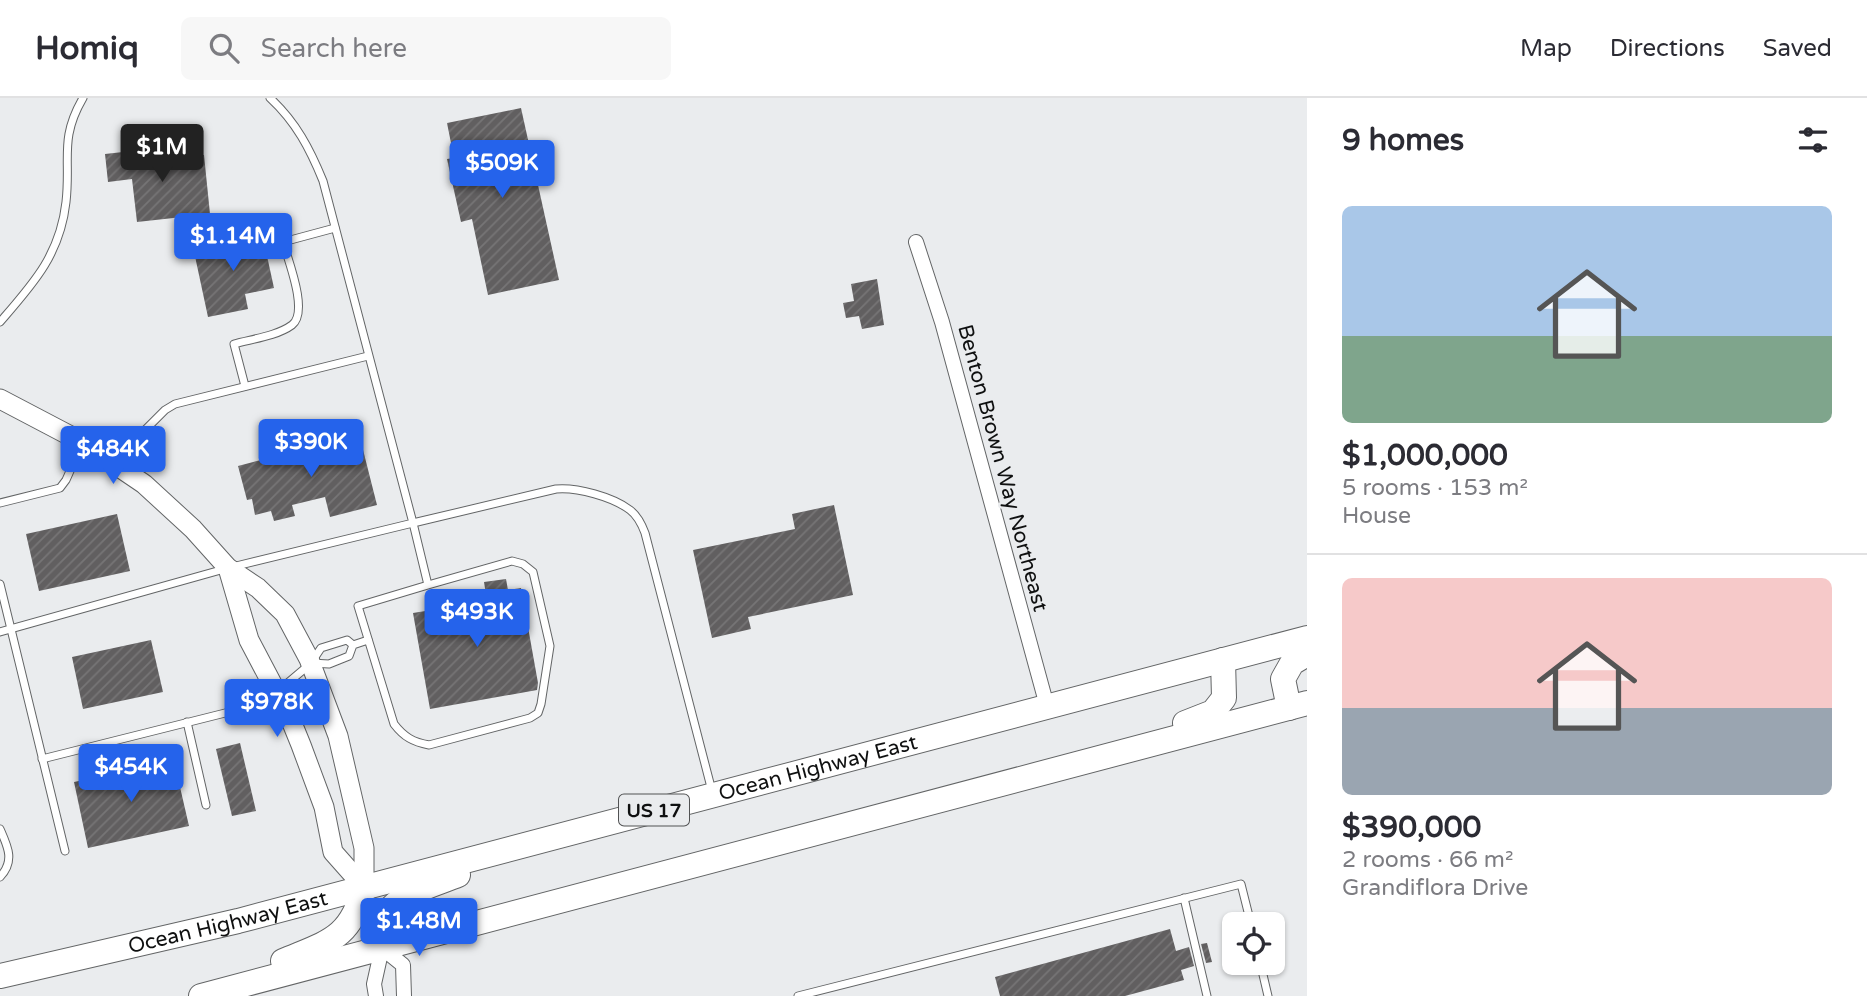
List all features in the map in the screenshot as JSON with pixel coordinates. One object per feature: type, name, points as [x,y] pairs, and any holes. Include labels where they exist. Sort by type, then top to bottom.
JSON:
[{"type":"highway","name":"Ocean Highway East","points":[[0,976],[238,921],[1307,638]]},
{"type":"highway","points":[[203,995],[1298,705],[1283,679],[1292,663],[1307,654]]},
{"type":"highway","points":[[1090,760],[1213,712],[1224,698],[1223,660]]},
{"type":"highway","points":[[382,948],[381,929],[384,919],[389,911],[405,898],[553,836]]},
{"type":"highway","points":[[203,995],[337,938],[359,905],[364,887]]},
{"type":"street","name":"Benton Brown Way Northeast","points":[[916,242],[942,322],[1047,706]]},
{"type":"street","points":[[0,400],[82,442],[113,462],[166,502],[228,568],[274,601],[285,614],[311,663],[341,748],[364,848],[364,887]]},
{"type":"street","points":[[228,568],[249,640],[290,718],[324,807],[333,852],[364,887]]},
{"type":"street","points":[[376,996],[374,984],[382,948],[403,965],[404,996]]},
{"type":"lane","points":[[0,322],[33,285],[53,251],[66,201],[67,135],[83,98]]},
{"type":"lane","points":[[271,98],[293,123],[310,150],[323,181],[428,585]]},
{"type":"lane","points":[[245,386],[234,344],[283,330],[294,324],[298,318],[299,301],[283,242],[335,228]]},
{"type":"lane","points":[[113,462],[175,404],[368,356]]},
{"type":"lane","points":[[0,503],[60,488],[82,442]]},
{"type":"lane","points":[[0,632],[228,568],[413,523],[556,489],[584,491],[630,510],[645,533],[713,795]]},
{"type":"lane","points":[[512,561],[523,564],[533,572],[550,646],[541,704],[537,713],[530,718],[429,745],[414,742],[401,734],[394,724],[358,606],[428,585],[512,561]]},
{"type":"lane","points":[[0,584],[65,851]]},
{"type":"lane","points":[[42,759],[253,706],[277,692],[311,663],[321,648],[347,640],[353,645]]},
{"type":"lane","points":[[353,645],[368,640]]},
{"type":"lane","points":[[311,663],[329,664],[349,656],[353,645]]},
{"type":"lane","points":[[187,722],[206,805]]},
{"type":"lane","points":[[0,829],[10,861],[0,877]]},
{"type":"lane","points":[[798,996],[1241,884],[1248,912]]},
{"type":"lane","points":[[1184,898],[1207,996]]},
{"type":"lane","points":[[1263,975],[1268,996]]},
{"type":"building","points":[[521,108],[559,280],[488,295],[472,219],[461,222],[447,159],[454,158],[447,123]]},
{"type":"building","points":[[159,148],[161,160],[204,155],[210,214],[137,222],[132,179],[108,182],[105,154]]},
{"type":"building","points":[[262,233],[274,288],[245,294],[248,309],[208,317],[193,247]]},
{"type":"building","points":[[877,279],[884,325],[862,329],[859,316],[846,318],[843,303],[854,301],[851,284]]},
{"type":"building","points":[[359,434],[377,505],[330,517],[325,497],[292,505],[295,516],[274,521],[271,511],[255,515],[252,499],[247,500],[238,466]]},
{"type":"building","points":[[834,505],[853,595],[748,617],[751,629],[712,638],[693,550],[795,529],[792,514]]},
{"type":"building","points":[[117,514],[130,571],[39,591],[26,534]]},
{"type":"building","points":[[506,579],[508,590],[521,588],[537,690],[430,709],[413,613],[487,601],[484,582]]},
{"type":"building","points":[[151,640],[163,692],[83,709],[72,657]]},
{"type":"building","points":[[240,743],[256,811],[232,816],[216,749]]},
{"type":"building","points":[[174,761],[189,826],[88,848],[74,782]]},
{"type":"building","points":[[1170,929],[1176,951],[1189,947],[1194,966],[1181,970],[1184,980],[1125,996],[1000,996],[995,977]]},
{"type":"building","points":[[1207,943],[1212,962],[1206,963],[1201,944]]}]
